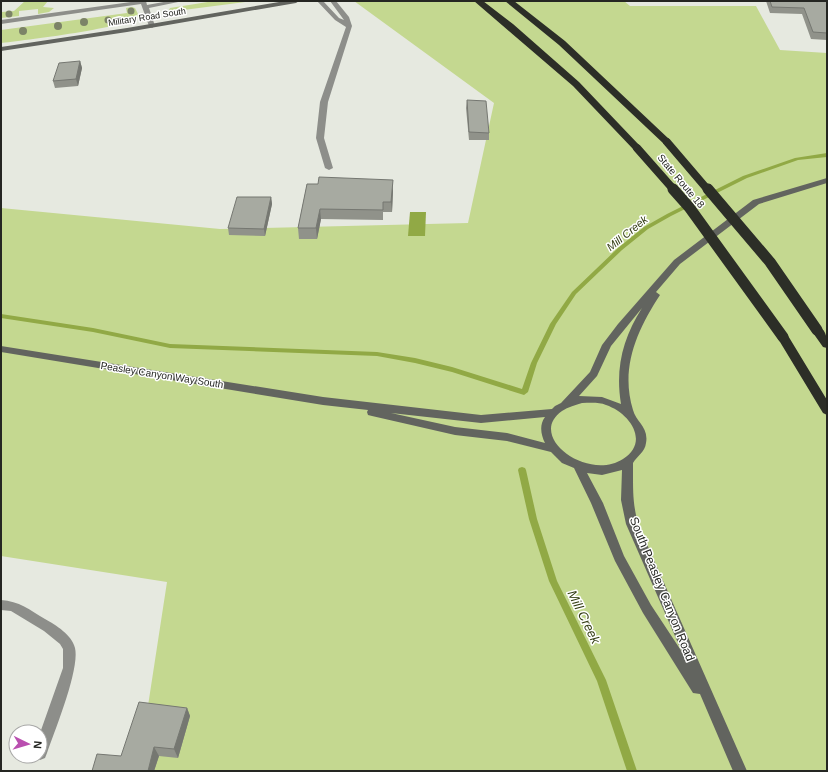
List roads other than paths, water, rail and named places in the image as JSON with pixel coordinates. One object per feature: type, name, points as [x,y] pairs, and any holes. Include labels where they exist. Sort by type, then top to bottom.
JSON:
[{"type":"highway","name":"State Route 18","points":[[478,1],[510,26],[576,84],[637,148],[689,207],[783,337],[827,410]]},
{"type":"highway","name":"State Route 18","points":[[509,1],[562,43],[667,142],[770,262],[827,344]]},
{"type":"main road","name":"Military Road South","points":[[1,49],[152,26],[296,1]]},
{"type":"main road","points":[[566,403],[581,399],[598,399],[614,404],[628,412],[639,427],[642,444],[637,454],[628,463],[618,468],[605,470],[578,466],[563,459],[553,449],[548,440],[546,430],[547,422],[551,413],[566,403],[594,374],[607,345],[621,326],[677,262],[756,202],[827,180]]},
{"type":"main road","points":[[628,412],[623,378],[623,364],[627,347],[633,331],[677,262]]},
{"type":"main road","name":"Peasley Canyon Way South","points":[[1,349],[323,401],[481,419],[551,413]]},
{"type":"main road","name":"Peasley Canyon Way South","points":[[323,401],[455,431],[507,437],[553,449]]},
{"type":"main road","name":"South Peasley Canyon Road","points":[[628,463],[627,500],[632,524],[740,771]]},
{"type":"main road","name":"South Peasley Canyon Road","points":[[578,466],[597,503],[619,557],[647,609],[713,712]]},
{"type":"lane","points":[[1,22],[144,3],[180,1]]},
{"type":"lane","points":[[320,1],[337,19],[349,26]]},
{"type":"lane","points":[[329,168],[320,138],[324,102],[349,26],[346,17],[333,1]]},
{"type":"lane","points":[[144,3],[152,26]]},
{"type":"lane","points":[[1,605],[13,606],[48,627],[64,640],[69,648],[69,668],[48,730]]},
{"type":"waterway","points":[[1,316],[93,330],[170,346],[377,354],[415,360],[452,369],[524,392],[534,363],[553,324],[574,293],[620,249],[646,228],[745,177],[797,159],[827,155]]},
{"type":"waterway","name":"Mill Creek","points":[[522,470],[533,519],[553,581],[601,680],[632,771]]}]
